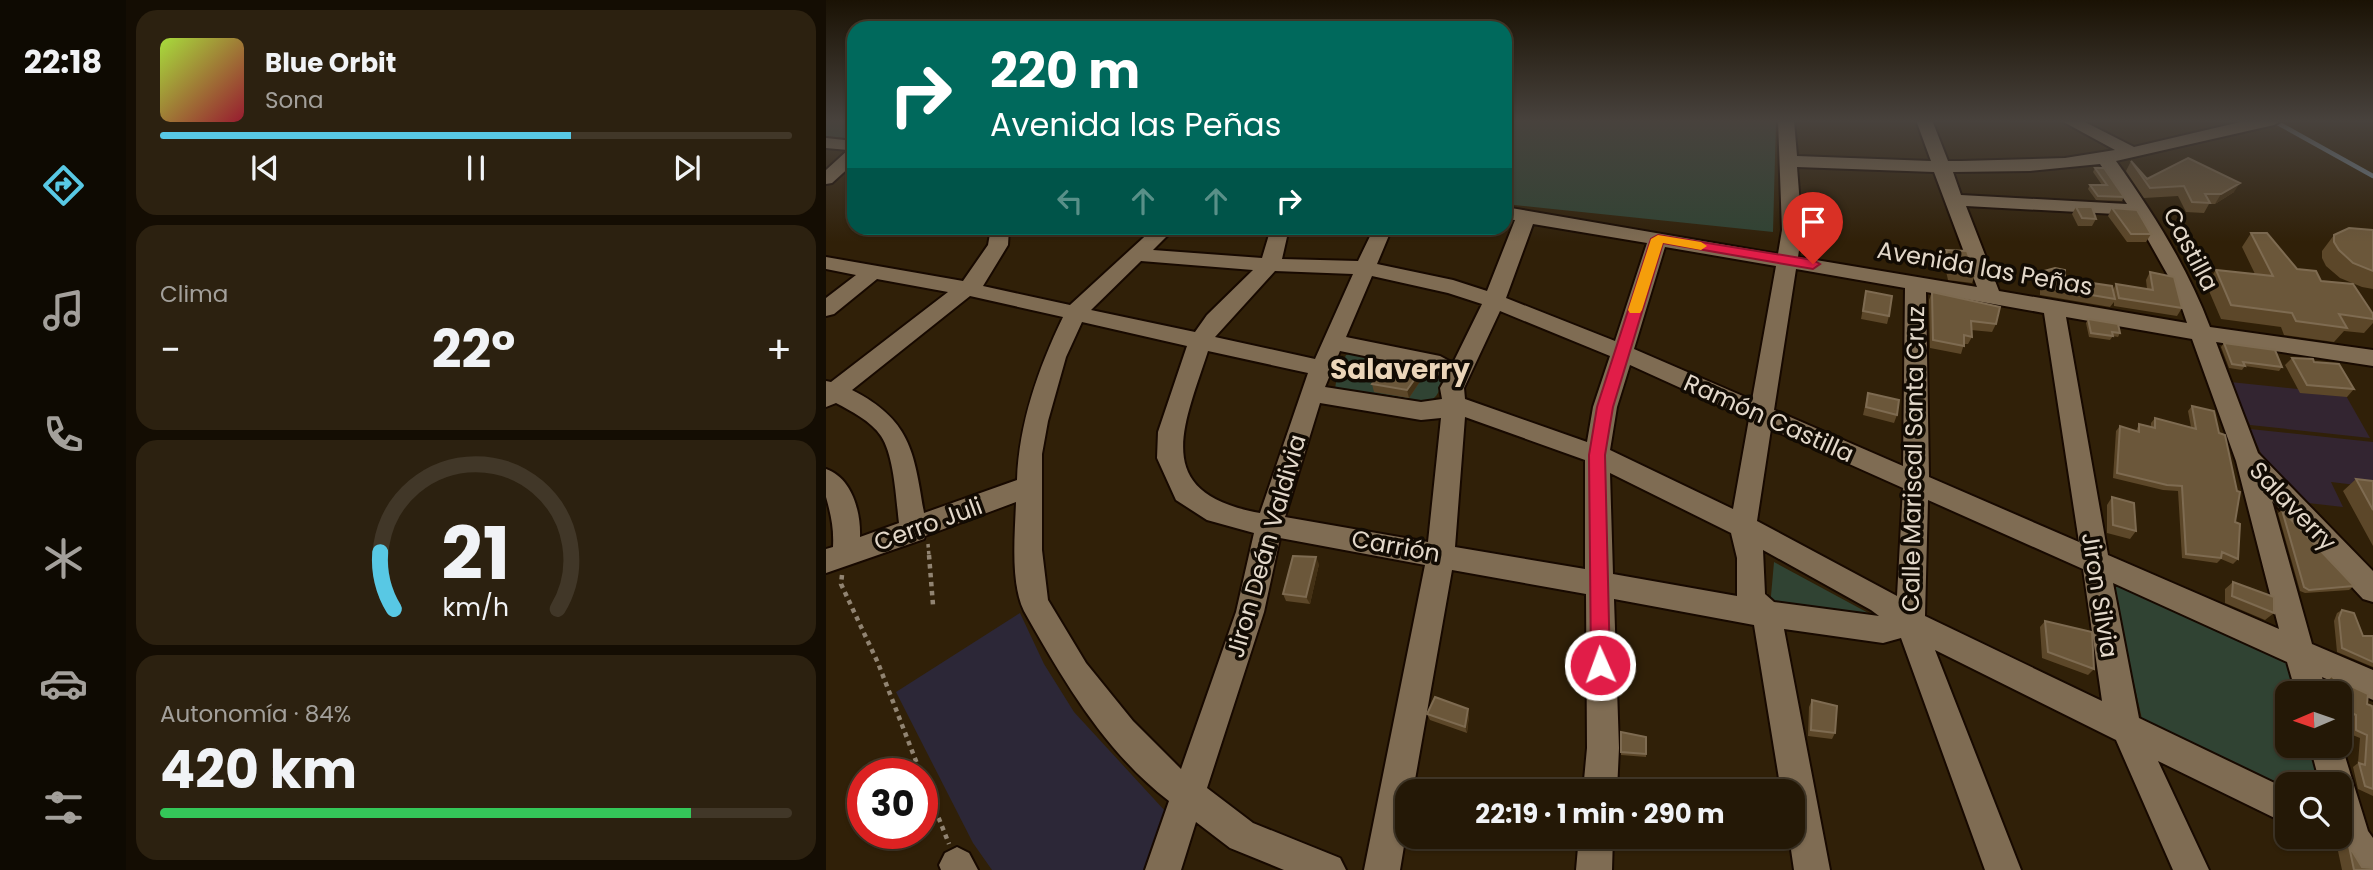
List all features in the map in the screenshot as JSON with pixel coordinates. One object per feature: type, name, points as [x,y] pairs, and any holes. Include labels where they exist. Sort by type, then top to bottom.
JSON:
[{"type":"street","points":[[828,175],[847,161]]},
{"type":"street","points":[[1788,161],[1792,230],[1743,526],[1751,558],[1751,598],[1767,614],[1812,870]]},
{"type":"street","points":[[1806,161],[1939,165],[2021,165],[2074,161]]},
{"type":"street","points":[[1938,161],[1990,295]]},
{"type":"street","name":"Castilla","points":[[2107,161],[2141,209],[2185,288],[2203,333]]},
{"type":"street","points":[[1953,200],[2141,209]]},
{"type":"street","name":"Avenida las Peñas","points":[[1516,215],[2203,333],[2373,358]]},
{"type":"street","points":[[920,528],[891,432],[872,414],[829,393],[967,289],[990,261],[998,245],[999,235]]},
{"type":"street","points":[[1158,235],[1076,312],[1055,357],[1036,421],[1030,454],[1028,550],[1034,602],[1075,673],[1130,741],[1162,775],[1186,796],[1242,836],[1328,870]]},
{"type":"street","name":"Carrión","points":[[1278,235],[1270,265],[1215,320],[1200,341],[1176,406],[1170,432],[1170,458],[1185,493],[1216,512],[1240,520],[1270,523],[1767,614],[1883,630],[1910,623]]},
{"type":"street","name":"Jiron Deán Valdivia","points":[[1163,870],[1250,612],[1270,523],[1311,393],[1380,235]]},
{"type":"street","points":[[1311,393],[1421,411],[1438,410],[1455,391],[1494,302],[1511,235]]},
{"type":"street","points":[[1601,779],[1603,748],[1597,455],[1605,407],[1658,239]]},
{"type":"street","name":"Ramón Castilla","points":[[1137,255],[1270,265],[1365,268],[1453,287],[1621,352],[2373,685]]},
{"type":"street","points":[[826,263],[875,270],[1076,312],[1320,368]]},
{"type":"street","points":[[826,309],[875,270]]},
{"type":"street","name":"Calle Mariscal Santa Cruz","points":[[1915,282],[1916,483],[1910,623],[2003,870]]},
{"type":"street","name":"Jiron Silvia","points":[[2054,306],[2120,713],[2191,870]]},
{"type":"street","name":"Salaverry","points":[[2203,333],[2247,458],[2373,590]]},
{"type":"street","points":[[1333,342],[1440,364],[1455,391],[1441,554],[1382,870]]},
{"type":"street","points":[[1455,391],[1597,455],[1743,526],[1881,601],[1910,623],[2275,801]]},
{"type":"street","points":[[2247,458],[2308,681]]},
{"type":"street","points":[[826,479],[839,492],[848,520],[836,558]]},
{"type":"street","name":"Cerro Juli","points":[[836,558],[1029,486]]},
{"type":"street","points":[[2355,841],[2373,868]]},
{"type":"street","points":[[1594,870],[1595,849]]},
{"type":"path","points":[[920,528],[933,605]]},
{"type":"path","points":[[836,558],[841,584],[878,663],[915,758]]},
{"type":"path","points":[[938,815],[959,868]]},
{"type":"shaded area","points":[[2230,382],[2345,394],[2370,438],[2250,425]]},
{"type":"shaded area","points":[[2250,429],[2373,442],[2373,487],[2331,482],[2343,507],[2308,503],[2264,460]]},
{"type":"shaded area","points":[[1020,613],[1044,664],[1074,712],[1177,824],[1161,870],[992,870],[973,843],[938,774],[938,758],[930,758],[896,692]]},
{"type":"green space","points":[[1512,161],[1775,161],[1773,232],[1512,205]]},
{"type":"green space","points":[[1353,353],[1433,372],[1441,379],[1440,388],[1430,401],[1421,404],[1335,389],[1337,375],[1346,355]]},
{"type":"green space","points":[[1774,562],[1885,622],[1769,618]]},
{"type":"green space","points":[[2111,582],[2288,664],[2294,681],[2275,681],[2275,758],[2320,758],[2325,772],[2275,772],[2275,787],[2142,719]]},
{"type":"building","points":[[2131,161],[2147,179],[2183,161],[2193,161],[2240,183],[2221,194],[2205,194],[2210,203],[2192,202],[2184,186],[2150,188]]},
{"type":"building","points":[[2095,168],[2104,168],[2124,197],[2098,196],[2090,185],[2107,185]]},
{"type":"building","points":[[2076,207],[2092,207],[2096,219],[2082,218]]},
{"type":"building","points":[[2112,208],[2137,210],[2151,234],[2131,234]]},
{"type":"building","points":[[1806,227],[1820,229],[1818,244],[1804,242]]},
{"type":"building","points":[[2349,228],[2373,230],[2373,271],[2353,263],[2334,242],[2334,235]]},
{"type":"building","points":[[2251,233],[2267,233],[2297,269],[2316,271],[2321,281],[2353,284],[2373,314],[2373,319],[2339,314],[2347,328],[2296,321],[2292,313],[2231,305],[2216,270],[2273,276]]},
{"type":"building","points":[[1946,250],[1967,251],[1975,275],[1952,272]]},
{"type":"building","points":[[2055,268],[2065,270],[2065,279],[2112,286],[2115,299],[2044,287],[2044,271]]},
{"type":"building","points":[[2150,272],[2174,277],[2182,308],[2119,298],[2116,284],[2153,290]]},
{"type":"building","points":[[1866,291],[1892,296],[1889,316],[1863,311]]},
{"type":"building","points":[[1932,292],[2000,307],[1996,324],[1971,321],[1972,337],[1964,335],[1964,346],[1933,340]]},
{"type":"building","points":[[2088,319],[2118,324],[2120,333],[2112,332],[2113,336],[2091,333]]},
{"type":"building","points":[[2224,343],[2275,350],[2282,367],[2243,362],[2245,366],[2232,364]]},
{"type":"building","points":[[2292,358],[2339,364],[2354,389],[2307,385]]},
{"type":"building","points":[[1385,364],[1419,373],[1407,390],[1372,384]]},
{"type":"building","points":[[1868,393],[1899,400],[1897,415],[1866,407]]},
{"type":"building","points":[[2192,406],[2214,411],[2219,433],[2225,435],[2237,491],[2240,492],[2235,522],[2240,524],[2238,559],[2222,552],[2221,558],[2186,554],[2182,486],[2117,473],[2120,426],[2139,432],[2139,424],[2155,428],[2155,418],[2196,429]]},
{"type":"building","points":[[2356,479],[2373,481],[2373,510]]},
{"type":"building","points":[[2112,497],[2134,503],[2136,531],[2113,525]]},
{"type":"building","points":[[2282,510],[2354,586],[2309,590],[2304,587]]},
{"type":"building","points":[[1293,556],[1316,557],[1306,597],[1283,594]]},
{"type":"building","points":[[2233,582],[2274,597],[2274,613],[2232,596]]},
{"type":"building","points":[[2342,610],[2354,613],[2363,636],[2373,636],[2373,662],[2342,648],[2339,618]]},
{"type":"building","points":[[2045,621],[2092,632],[2094,669],[2048,652]]},
{"type":"building","points":[[2352,686],[2368,694],[2367,704],[2372,706],[2373,710],[2373,789],[2365,786],[2359,763],[2365,765],[2367,735],[2356,730],[2356,715],[2352,713]]},
{"type":"building","points":[[1435,697],[1468,709],[1465,727],[1427,714]]},
{"type":"building","points":[[1812,700],[1837,706],[1835,733],[1811,730]]},
{"type":"building","points":[[1621,732],[1646,737],[1646,754],[1621,752]]},
{"type":"building","points":[[2350,849],[2362,867],[2373,868],[2354,870]]},
{"type":"waterway","points":[[2345,161],[2373,176]]},
{"type":"slow traffic","points":[[1635,310],[1658,239],[1701,246]]},
{"type":"district","name":"Salaverry","points":[[1400,369]]},
{"type":"route","points":[[1600,665],[1597,455],[1605,407],[1658,239],[1813,264]]}]
